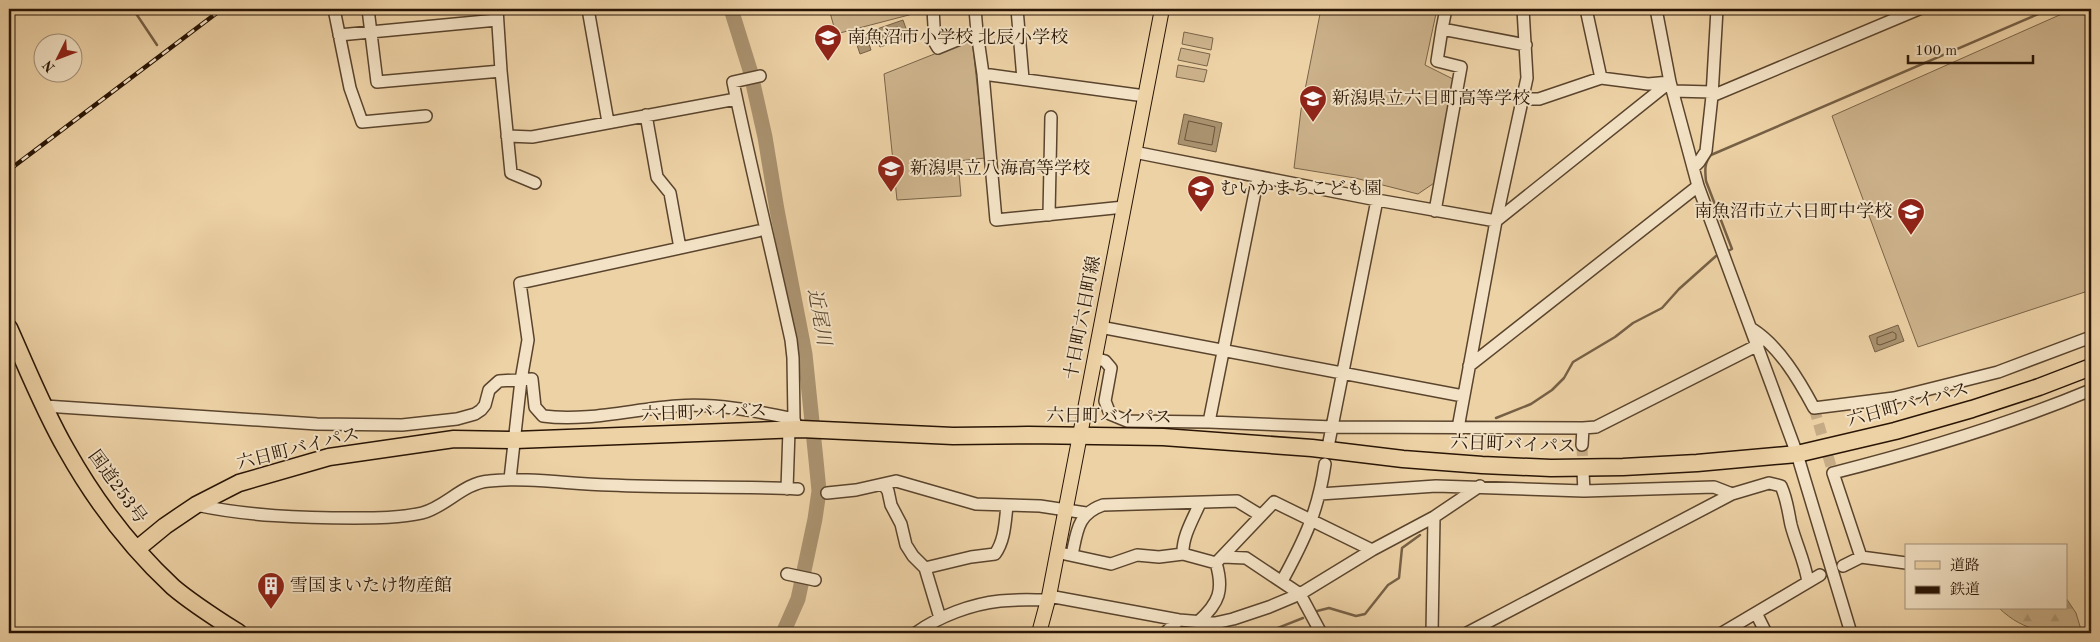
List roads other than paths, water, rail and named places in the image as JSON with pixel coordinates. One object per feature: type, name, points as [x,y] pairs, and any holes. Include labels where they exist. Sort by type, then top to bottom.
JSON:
[{"type":"highway","name":"国道253号","points":[[9,328],[65,448],[83,477],[137,549],[174,587],[239,633]]},
{"type":"highway","name":"六日町バイパス","points":[[137,549],[165,526],[196,505],[239,483],[329,457],[454,439],[515,440],[795,427],[943,436],[1080,435],[1163,437],[1312,448],[1404,459],[1551,468],[1697,463],[1797,454],[1895,432],[2039,387],[2091,367]]},
{"type":"main road","name":"十日町六日町線","points":[[1039,633],[1048,598],[1162,9]]},
{"type":"street","points":[[334,9],[350,88],[362,122],[426,116]]},
{"type":"street","points":[[368,9],[377,82],[501,71]]},
{"type":"street","points":[[588,9],[608,122]]},
{"type":"street","points":[[933,9],[935,43],[938,48],[977,32]]},
{"type":"street","points":[[975,9],[983,74],[996,220],[1124,207]]},
{"type":"street","points":[[1017,9],[1023,79]]},
{"type":"street","points":[[1435,210],[1461,67],[1436,61],[1446,9]]},
{"type":"street","points":[[1458,428],[1496,221],[1527,78],[1523,9]]},
{"type":"street","points":[[1586,9],[1601,78]]},
{"type":"street","points":[[1656,9],[1671,86],[1698,186],[1797,454],[1851,633]]},
{"type":"street","points":[[1693,168],[1700,162],[1706,151],[1712,94],[1716,9]]},
{"type":"street","points":[[1522,99],[1539,99],[1601,78],[1671,86],[1712,94],[1919,9]]},
{"type":"street","points":[[339,35],[497,14],[511,173],[535,183]]},
{"type":"street","points":[[1442,29],[1526,45]]},
{"type":"street","points":[[983,74],[1145,96]]},
{"type":"street","points":[[196,505],[246,514],[318,518],[367,518],[415,514],[431,510],[473,485],[485,481],[510,479],[610,486],[792,489],[795,427],[793,358],[768,230],[756,189],[733,82],[759,77]]},
{"type":"street","points":[[1134,152],[1377,200],[1496,221],[1671,86]]},
{"type":"street","points":[[507,136],[532,137],[736,99]]},
{"type":"street","points":[[646,115],[657,177],[670,193],[680,248]]},
{"type":"street","points":[[1049,215],[1051,117]]},
{"type":"street","points":[[1209,422],[1258,177]]},
{"type":"street","points":[[1469,366],[1698,186]]},
{"type":"street","points":[[1329,442],[1377,200]]},
{"type":"street","points":[[510,479],[521,380],[528,340],[520,284],[758,230]]},
{"type":"street","points":[[1100,326],[1463,396]]},
{"type":"street","points":[[1752,329],[1764,336],[1788,365],[1805,390],[1814,408],[1894,398],[1998,372],[2091,337]]},
{"type":"street","points":[[1094,358],[1105,361],[1111,368],[1105,400],[1110,414],[1127,422],[1209,422],[1333,427],[1583,428],[1596,427],[1758,345]]},
{"type":"street","points":[[44,406],[317,424],[402,425],[457,419],[475,414],[482,410],[489,390],[499,381],[532,379],[535,407],[543,416],[598,415],[703,405],[733,408],[795,427]]},
{"type":"street","points":[[1861,557],[1832,474],[1928,449],[2055,405],[2091,390]]},
{"type":"street","points":[[1582,446],[1583,428]]},
{"type":"street","points":[[1282,581],[1313,519],[1320,494],[1324,464]]},
{"type":"street","points":[[1583,472],[1584,492]]},
{"type":"street","points":[[827,493],[896,481],[976,504],[1040,506],[1086,513]]},
{"type":"street","points":[[1467,633],[1732,494],[1769,482],[1781,486],[1786,496],[1791,526],[1804,561],[1808,582]]},
{"type":"street","points":[[883,484],[888,491],[891,505],[901,524],[906,545],[913,556],[925,568],[940,618]]},
{"type":"street","points":[[1320,494],[1436,486],[1480,486],[1584,492],[1714,487],[1732,494]]},
{"type":"street","points":[[916,633],[940,618],[1000,601],[1048,598],[1200,622],[1217,628],[1300,594],[1372,550],[1434,517],[1480,486]]},
{"type":"street","points":[[1072,555],[1078,525],[1092,508],[1103,505],[1200,504],[1237,501],[1260,515]]},
{"type":"street","points":[[1200,622],[1214,608],[1218,596],[1219,560],[1274,502],[1313,519],[1372,550]]},
{"type":"street","points":[[1183,554],[1182,548],[1187,531],[1200,504]]},
{"type":"street","points":[[925,568],[971,556],[995,554],[1005,529],[1007,506]]},
{"type":"street","points":[[1432,633],[1434,517]]},
{"type":"street","points":[[1056,551],[1112,564],[1137,555],[1159,557],[1183,554],[1219,560],[1246,558],[1300,594],[1321,633]]},
{"type":"street","points":[[1843,566],[1861,557],[1905,563]]},
{"type":"street","points":[[788,574],[815,580]]},
{"type":"street","points":[[1722,633],[1820,575]]},
{"type":"street","points":[[1756,613],[1766,633]]},
{"type":"street","points":[[1165,633],[1179,620]]},
{"type":"water","points":[[903,20],[909,37],[880,47],[874,30]]},
{"type":"water","points":[[865,32],[871,50],[860,54],[854,36]]},
{"type":"water","points":[[1184,114],[1222,123],[1216,152],[1178,144]]},
{"type":"water","points":[[1898,325],[1904,341],[1875,352],[1869,336]]},
{"type":"waterway","points":[[133,9],[157,45]]},
{"type":"waterway","name":"近尾川","points":[[731,9],[750,70],[765,137],[805,354],[819,491],[798,599],[783,633]]},
{"type":"waterway","points":[[1730,250],[1732,249],[1706,181],[1706,164],[1711,155],[2050,9]]},
{"type":"waterway","points":[[1496,418],[1531,404],[1552,390],[1564,378],[1573,362],[1615,337],[1633,323],[1662,308],[1679,289],[1716,256]]},
{"type":"waterway","points":[[1317,611],[1329,608],[1356,616],[1365,614],[1388,585],[1399,578],[1402,548],[1420,535]]},
{"type":"waterway","points":[[1265,633],[1303,618]]},
{"type":"tunnel","points":[[1814,408],[1833,473]]},
{"type":"tunnel","points":[[1582,445],[1583,472]]},
{"type":"railway","points":[[9,170],[222,9]]},
{"type":"place","name":"南魚沼市小学校 北辰小学校","points":[[828,62]]},
{"type":"place","name":"新潟県立六日町高等学校","points":[[1313,123]]},
{"type":"place","name":"新潟県立八海高等学校","points":[[891,193]]},
{"type":"place","name":"むいかまちこども園","points":[[1201,213]]},
{"type":"place","name":"南魚沼市立六日町中学校","points":[[1911,236]]},
{"type":"place","name":"雪国まいたけ物産館","points":[[271,610]]}]
